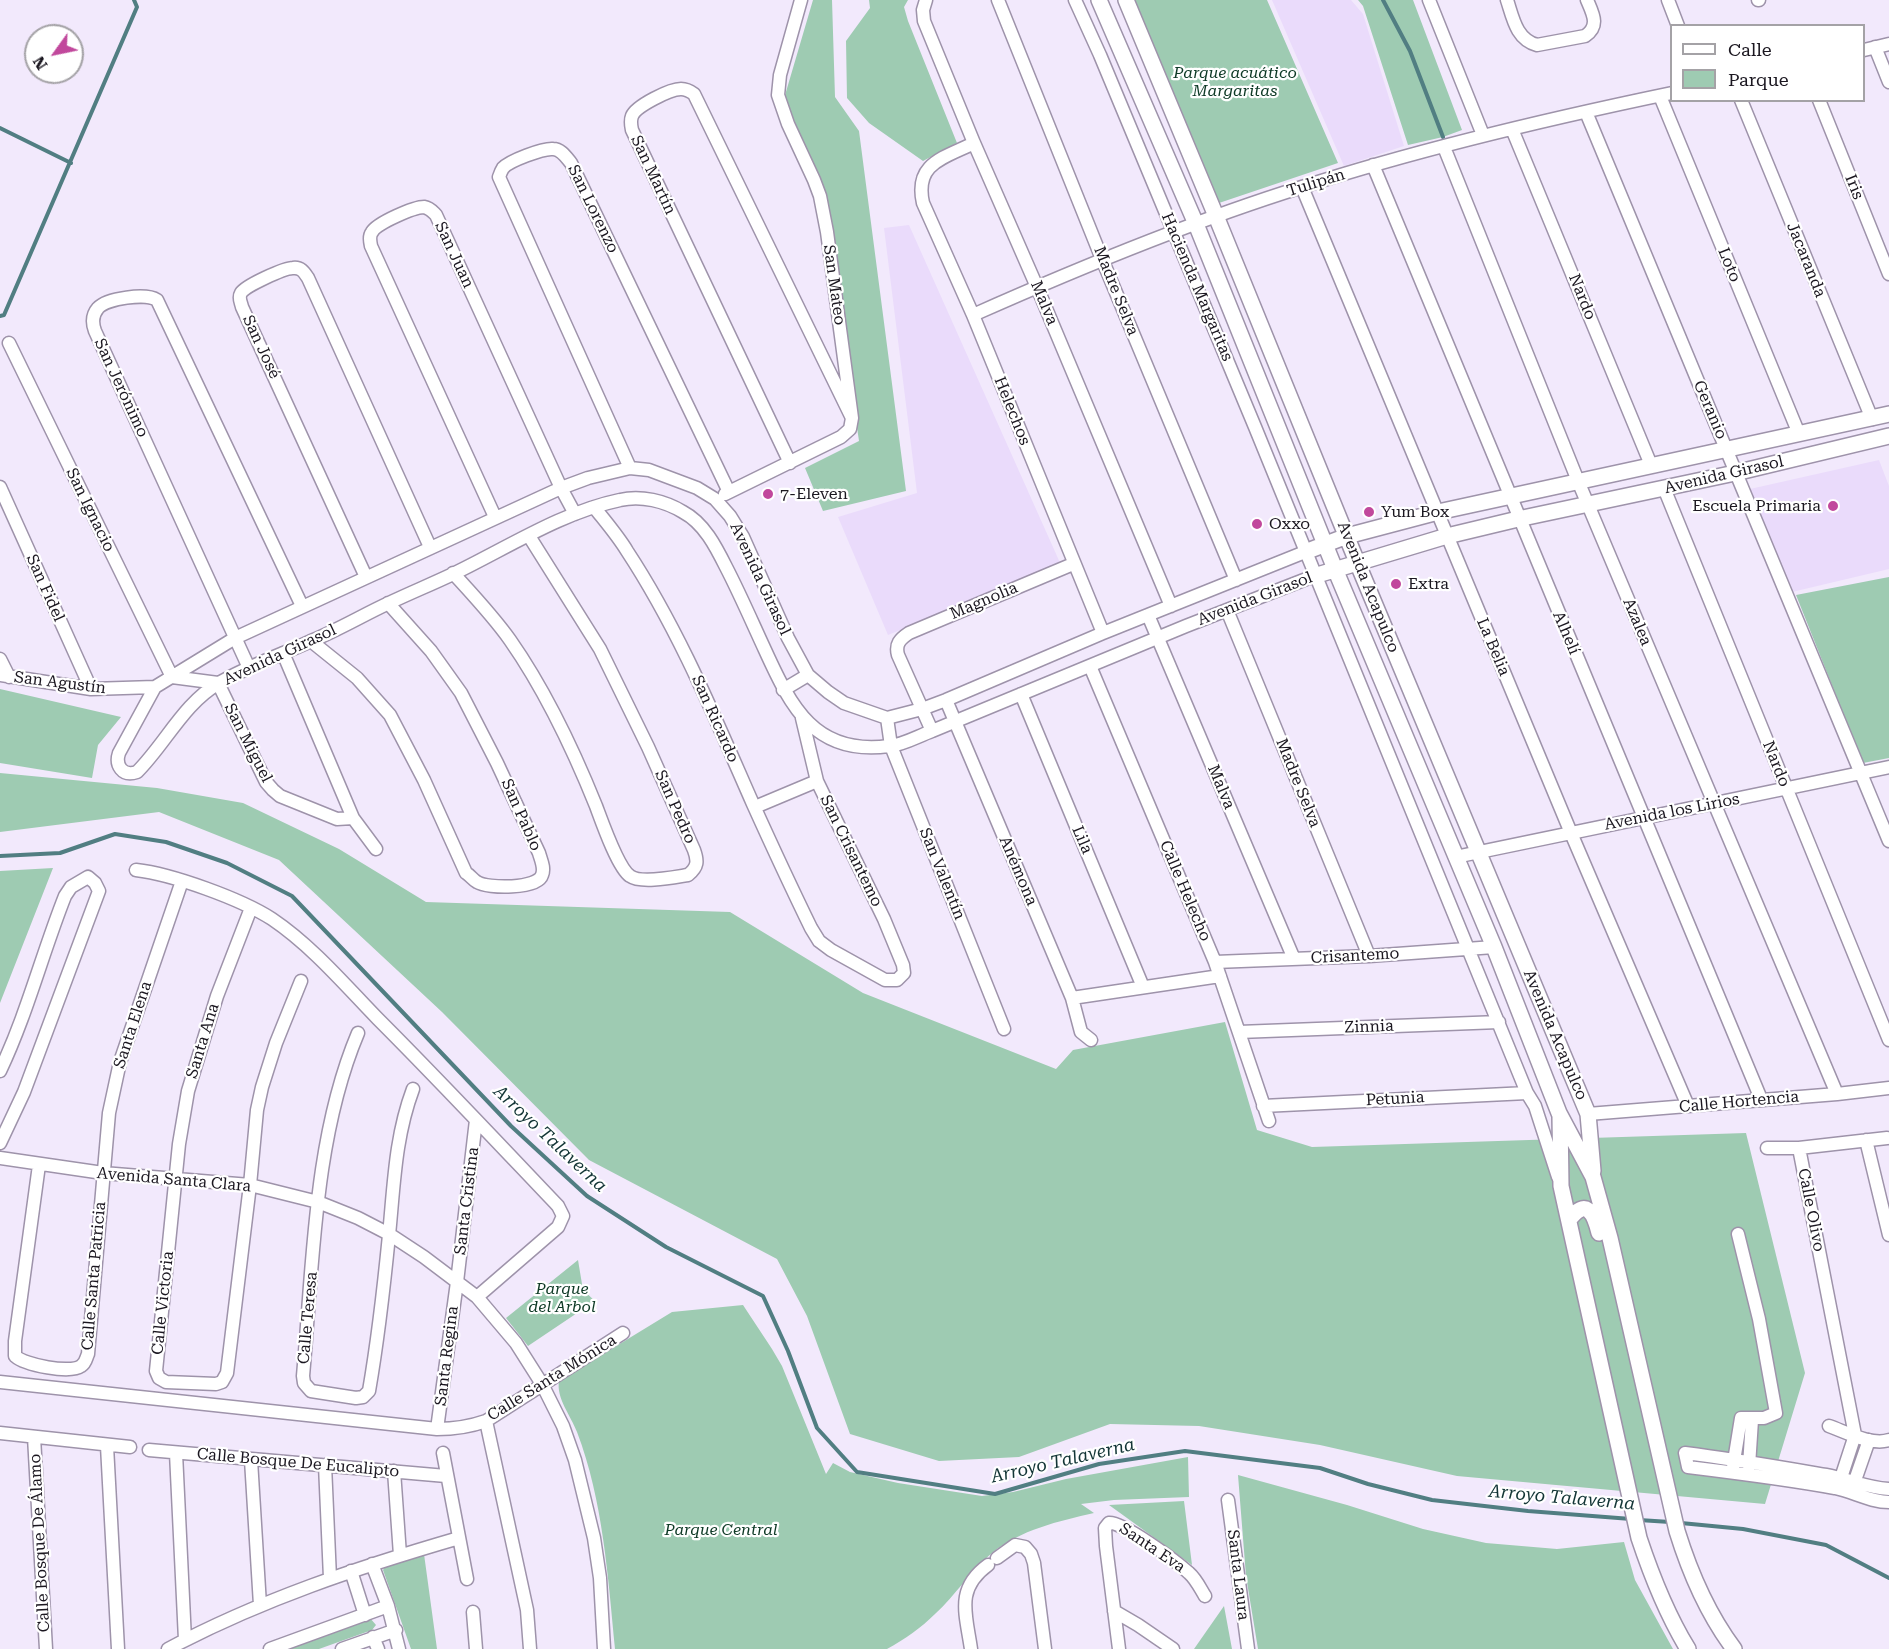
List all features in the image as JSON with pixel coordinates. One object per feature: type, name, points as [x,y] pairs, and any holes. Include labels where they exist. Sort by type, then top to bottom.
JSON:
[{"type":"street","name":"San Mateo","points":[[801,0],[780,75],[778,95],[788,124],[820,196],[852,418]]},
{"type":"street","name":"Malva","points":[[926,0],[923,10],[924,21],[1171,606]]},
{"type":"street","name":"Madre Selva","points":[[998,0],[1102,259],[1236,580]]},
{"type":"street","name":"Hacienda Margaritas","points":[[1075,0],[1174,231],[1314,576]]},
{"type":"street","name":"Hacienda Margaritas","points":[[1099,0],[1196,224],[1335,569]]},
{"type":"street","name":"Avenida Acapulco","points":[[1126,0],[1357,562],[1588,1114],[1593,1177]]},
{"type":"street","points":[[1429,0],[1483,135]]},
{"type":"street","points":[[1506,0],[1516,28],[1529,43],[1536,45],[1585,36],[1591,32],[1595,26],[1595,19],[1587,0]]},
{"type":"street","points":[[1668,0],[1677,24]]},
{"type":"street","points":[[1889,44],[1869,49],[1889,82]]},
{"type":"street","name":"San Martín","points":[[790,463],[632,130],[630,122],[632,114],[639,106],[678,88],[687,89],[694,94],[852,418]]},
{"type":"street","name":"Tulipán","points":[[973,315],[1102,259],[1174,231],[1302,187],[1483,135],[1666,94]]},
{"type":"street","name":"Loto","points":[[1666,94],[1799,434]]},
{"type":"street","name":"Jacaranda","points":[[1742,102],[1872,419]]},
{"type":"street","name":"Iris","points":[[1820,102],[1889,274]]},
{"type":"street","name":"Geranio","points":[[1586,112],[1889,841]]},
{"type":"street","name":"Nardo","points":[[1512,129],[1651,465]]},
{"type":"street","name":"Helechos","points":[[974,143],[933,163],[926,171],[921,180],[920,190],[923,203],[973,315],[1103,633]]},
{"type":"street","name":"Azalea","points":[[1444,147],[1578,481],[1837,1094]]},
{"type":"street","name":"San Lorenzo","points":[[630,468],[499,177],[501,170],[509,163],[544,150],[554,148],[563,153],[571,163],[729,492]]},
{"type":"street","name":"Alhelí","points":[[1373,165],[1518,519],[1761,1099]]},
{"type":"street","name":"La Belia","points":[[1302,187],[1571,833],[1688,1106]]},
{"type":"street","name":"San Juan","points":[[495,516],[371,246],[369,238],[378,225],[413,209],[423,207],[430,209],[436,215],[575,514]]},
{"type":"street","name":"San José","points":[[366,577],[242,307],[239,299],[241,292],[250,286],[287,269],[295,267],[303,270],[430,547]]},
{"type":"street","name":"San Jerónimo","points":[[249,668],[95,331],[93,316],[97,309],[103,305],[139,296],[152,297],[157,300],[302,606]]},
{"type":"street","name":"San Ignacio","points":[[9,343],[172,677]]},
{"type":"street","name":"Avenida Girasol","points":[[1888,439],[1518,519],[1447,536],[1357,562],[1314,576],[1158,637],[891,746],[868,747],[839,741],[817,732],[802,718],[783,690],[733,580],[700,525],[684,512],[662,502],[640,498],[622,499],[575,514],[312,641],[218,683],[182,715],[137,772],[125,773],[120,769],[117,761],[119,753],[155,687],[235,638],[495,516],[588,478],[630,468],[649,470],[673,478],[716,499],[743,537],[788,638],[808,675],[844,703],[887,718],[946,700],[1103,633],[1347,536],[1438,512],[1889,414]]},
{"type":"street","points":[[716,499],[841,437],[850,429],[852,418]]},
{"type":"street","name":"San Fidel","points":[[0,487],[91,689]]},
{"type":"street","name":"Nardo","points":[[1664,488],[1889,1040]]},
{"type":"street","points":[[1290,514],[1310,506]]},
{"type":"street","name":"San Ricardo","points":[[594,507],[626,549],[657,599],[706,697],[819,941]]},
{"type":"street","name":"San Pedro","points":[[453,573],[510,640],[531,674],[579,765],[614,850],[628,875],[636,879],[688,875],[697,865],[694,850],[648,747],[600,649],[529,536]]},
{"type":"street","name":"Magnolia","points":[[922,709],[898,655],[898,644],[909,633],[1073,564]]},
{"type":"street","name":"Avenida Acapulco","points":[[1335,569],[1494,946],[1559,1113]]},
{"type":"street","points":[[1314,576],[1527,1093],[1535,1106],[1561,1186],[1639,1538],[1652,1579],[1670,1619],[1688,1649]]},
{"type":"street","name":"San Pablo","points":[[312,641],[357,678],[390,715],[424,780],[466,873],[477,883],[490,885],[536,883],[542,877],[543,868],[539,853],[461,693],[431,651],[388,603]]},
{"type":"street","name":"Madre Selva","points":[[1227,610],[1370,956]]},
{"type":"street","name":"Malva","points":[[1148,615],[1294,959]]},
{"type":"street","points":[[283,653],[353,818],[376,849]]},
{"type":"street","points":[[0,659],[4,676]]},
{"type":"street","name":"Calle Helecho","points":[[1090,666],[1215,962],[1269,1121]]},
{"type":"street","points":[[783,690],[808,675]]},
{"type":"street","name":"San Agustín","points":[[4,676],[91,689],[155,687]]},
{"type":"street","points":[[172,677],[218,683]]},
{"type":"street","name":"San Miguel","points":[[218,683],[266,782],[273,790],[280,796],[338,819],[353,818]]},
{"type":"street","name":"Lila","points":[[1021,694],[1143,987]]},
{"type":"street","name":"Anémona","points":[[946,700],[1072,998],[1081,1032],[1091,1040]]},
{"type":"street","points":[[922,709],[932,731]]},
{"type":"street","name":"San Crisantemo","points":[[802,718],[817,781],[892,938],[904,973],[897,981],[885,980],[819,941]]},
{"type":"street","name":"San Valentín","points":[[887,718],[891,746],[1005,1029]]},
{"type":"street","name":"Avenida los Lirios","points":[[1455,857],[1713,802],[1787,790],[1889,767]]},
{"type":"street","points":[[755,807],[817,781]]},
{"type":"street","points":[[136,870],[182,881],[251,908],[271,919],[313,954],[558,1206],[563,1216],[555,1230],[477,1297]]},
{"type":"street","points":[[0,1071],[16,1038],[59,911],[71,887],[88,877],[99,891],[24,1092],[0,1143]]},
{"type":"street","name":"Santa Elena","points":[[103,1173],[109,1113],[115,1081],[182,881]]},
{"type":"street","name":"Santa Ana","points":[[177,1179],[182,1118],[192,1074],[217,996],[251,908]]},
{"type":"street","name":"Crisantemo","points":[[1215,962],[1370,956],[1469,950],[1494,946]]},
{"type":"street","points":[[1072,998],[1220,976]]},
{"type":"street","name":"Calle Victoria","points":[[177,1179],[156,1371],[159,1378],[166,1382],[216,1384],[225,1378],[262,1087],[276,1043],[301,981]]},
{"type":"street","name":"Zinnia","points":[[1239,1032],[1499,1022]]},
{"type":"street","points":[[318,1202],[333,1105],[339,1081],[358,1033]]},
{"type":"street","name":"Calle Hortencia","points":[[1588,1114],[1889,1088]]},
{"type":"street","points":[[389,1234],[398,1142],[413,1089]]},
{"type":"street","name":"Petunia","points":[[1263,1106],[1527,1093]]},
{"type":"street","points":[[1559,1113],[1593,1177],[1618,1272],[1677,1531],[1688,1565],[1721,1632],[1734,1649]]},
{"type":"street","points":[[1559,1113],[1561,1186]]},
{"type":"street","name":"Santa Cristina","points":[[457,1282],[476,1120]]},
{"type":"street","name":"Calle Olivo","points":[[1839,1483],[1855,1435],[1798,1148],[1887,1138]]},
{"type":"street","points":[[1866,1140],[1889,1234]]},
{"type":"street","points":[[1767,1148],[1798,1148]]},
{"type":"street","name":"Avenida Santa Clara","points":[[0,1158],[103,1173],[250,1185],[318,1202],[358,1218],[389,1234],[477,1297],[516,1343],[542,1384],[563,1426],[576,1460],[594,1538],[600,1578],[604,1649]]},
{"type":"street","name":"Calle Santa Patricia","points":[[39,1165],[14,1349],[15,1356],[20,1360],[72,1370],[80,1367],[88,1354],[103,1173]]},
{"type":"street","name":"Calle Teresa","points":[[318,1202],[303,1376],[304,1383],[311,1391],[356,1398],[363,1397],[369,1391],[389,1234]]},
{"type":"street","points":[[1569,1220],[1578,1210],[1583,1208],[1590,1210],[1595,1217],[1604,1251],[1618,1272]]},
{"type":"street","points":[[1733,1473],[1733,1459],[1741,1418],[1752,1420],[1776,1413],[1759,1319],[1738,1234]]},
{"type":"street","name":"Santa Regina","points":[[437,1429],[457,1282]]},
{"type":"street","name":"Calle Santa Mónica","points":[[0,1382],[437,1429],[465,1428],[486,1421],[622,1333]]},
{"type":"street","points":[[1749,1474],[1752,1420]]},
{"type":"street","points":[[486,1421],[521,1578],[527,1610],[530,1649]]},
{"type":"street","points":[[1829,1426],[1880,1443],[1889,1440]]},
{"type":"street","points":[[0,1433],[130,1447]]},
{"type":"street","name":"Calle Bosque De Álamo","points":[[34,1437],[46,1649]]},
{"type":"street","points":[[1852,1488],[1869,1440]]},
{"type":"street","points":[[107,1446],[118,1649]]},
{"type":"street","name":"Calle Bosque De Eucalipto","points":[[149,1450],[446,1476]]},
{"type":"street","points":[[176,1453],[185,1640]]},
{"type":"street","points":[[443,1453],[467,1580]]},
{"type":"street","points":[[1839,1483],[1688,1467],[1685,1453],[1749,1461],[1839,1483],[1878,1501],[1889,1502]]},
{"type":"street","points":[[251,1460],[260,1605]]},
{"type":"street","points":[[325,1466],[330,1578]]},
{"type":"street","points":[[394,1471],[400,1555]]},
{"type":"street","points":[[1852,1488],[1889,1489]]},
{"type":"street","name":"Santa Laura","points":[[1228,1500],[1248,1649]]},
{"type":"street","name":"Santa Eva","points":[[1119,1649],[1105,1528],[1111,1522],[1130,1530],[1188,1572],[1205,1596]]},
{"type":"street","points":[[168,1649],[260,1605],[330,1578],[459,1538]]},
{"type":"street","points":[[971,1649],[965,1597],[975,1575],[1014,1545],[1025,1547],[1034,1563],[1045,1649]]},
{"type":"street","points":[[372,1564],[396,1630],[399,1649]]},
{"type":"street","points":[[351,1571],[365,1615]]},
{"type":"street","points":[[270,1649],[388,1606]]},
{"type":"street","points":[[1114,1611],[1138,1624],[1173,1649]]},
{"type":"street","points":[[473,1612],[476,1649]]},
{"type":"street","points":[[342,1649],[375,1643],[396,1630]]},
{"type":"shaded area","points":[[1272,0],[1351,0],[1363,14],[1404,146],[1344,166]]},
{"type":"shaded area","points":[[909,225],[1061,565],[888,635],[838,517],[917,493],[884,228]]},
{"type":"shaded area","points":[[1879,460],[1889,486],[1889,569],[1792,592],[1750,489]]},
{"type":"green space","points":[[813,0],[832,0],[835,97],[859,131],[906,491],[823,511],[805,468],[859,441],[823,196],[783,102]]},
{"type":"green space","points":[[869,0],[908,0],[904,7],[908,21],[957,143],[923,161],[869,123],[847,98],[846,41],[870,8]]},
{"type":"green space","name":"Parque acuático Margaritas","points":[[1132,0],[1267,0],[1338,163],[1219,203]]},
{"type":"green space","points":[[1358,0],[1413,0],[1462,130],[1408,145],[1363,6]]},
{"type":"green space","points":[[1889,577],[1889,758],[1863,763],[1796,595]]},
{"type":"green space","points":[[0,689],[121,717],[98,745],[92,778],[0,763]]},
{"type":"green space","points":[[0,773],[157,788],[243,803],[339,849],[426,902],[730,912],[863,993],[1056,1069],[1073,1050],[1225,1022],[1257,1130],[1312,1147],[1746,1133],[1805,1373],[1765,1504],[1457,1476],[1320,1445],[1199,1426],[1110,1424],[1019,1457],[939,1461],[850,1434],[807,1316],[777,1259],[589,1160],[442,1012],[279,860],[159,812],[0,832]]},
{"type":"green space","points":[[53,868],[0,1003],[0,871]]},
{"type":"green space","name":"Parque del Arbol","points":[[578,1260],[583,1290],[595,1301],[528,1346],[506,1318]]},
{"type":"green space","name":"Parque Central","points":[[743,1305],[782,1366],[826,1474],[833,1463],[850,1472],[898,1483],[982,1496],[1013,1492],[1066,1479],[1188,1457],[1189,1497],[1114,1500],[1081,1504],[1094,1513],[1040,1527],[1003,1545],[984,1560],[930,1619],[887,1649],[615,1649],[599,1512],[586,1458],[562,1400],[559,1381],[672,1312]]},
{"type":"green space","points":[[1238,1475],[1423,1529],[1486,1543],[1557,1549],[1624,1542],[1635,1580],[1673,1649],[1258,1649],[1246,1576]]},
{"type":"green space","points":[[1184,1501],[1192,1565],[1109,1505]]},
{"type":"green space","points":[[424,1554],[437,1649],[411,1649],[383,1570],[385,1567]]},
{"type":"green space","points":[[1224,1606],[1232,1649],[1194,1649]]},
{"type":"green space","points":[[370,1618],[376,1625],[372,1630],[319,1649],[288,1649]]},
{"type":"waterway","points":[[0,316],[4,315],[137,7],[134,0]]},
{"type":"waterway","points":[[1383,0],[1410,51],[1443,137]]},
{"type":"waterway","points":[[0,128],[71,163]]},
{"type":"waterway","name":"Arroyo Talaverna","points":[[0,856],[60,853],[115,834],[166,842],[227,863],[292,896],[511,1126],[587,1196],[666,1247],[763,1296],[788,1351],[817,1428],[857,1472],[995,1494],[1099,1464],[1185,1451],[1320,1468],[1368,1484],[1432,1500],[1528,1511],[1631,1519]]},
{"type":"waterway","name":"Arroyo Talaverna","points":[[1639,1520],[1670,1522]]},
{"type":"waterway","name":"Arroyo Talaverna","points":[[1681,1523],[1743,1529],[1826,1545],[1889,1578]]},
{"type":"place","name":"7-Eleven","points":[[768,494]]},
{"type":"place","name":"Escuela Primaria","points":[[1833,506]]},
{"type":"place","name":"Yum Box","points":[[1369,512]]},
{"type":"place","name":"Oxxo","points":[[1257,524]]},
{"type":"place","name":"Extra","points":[[1396,584]]}]
